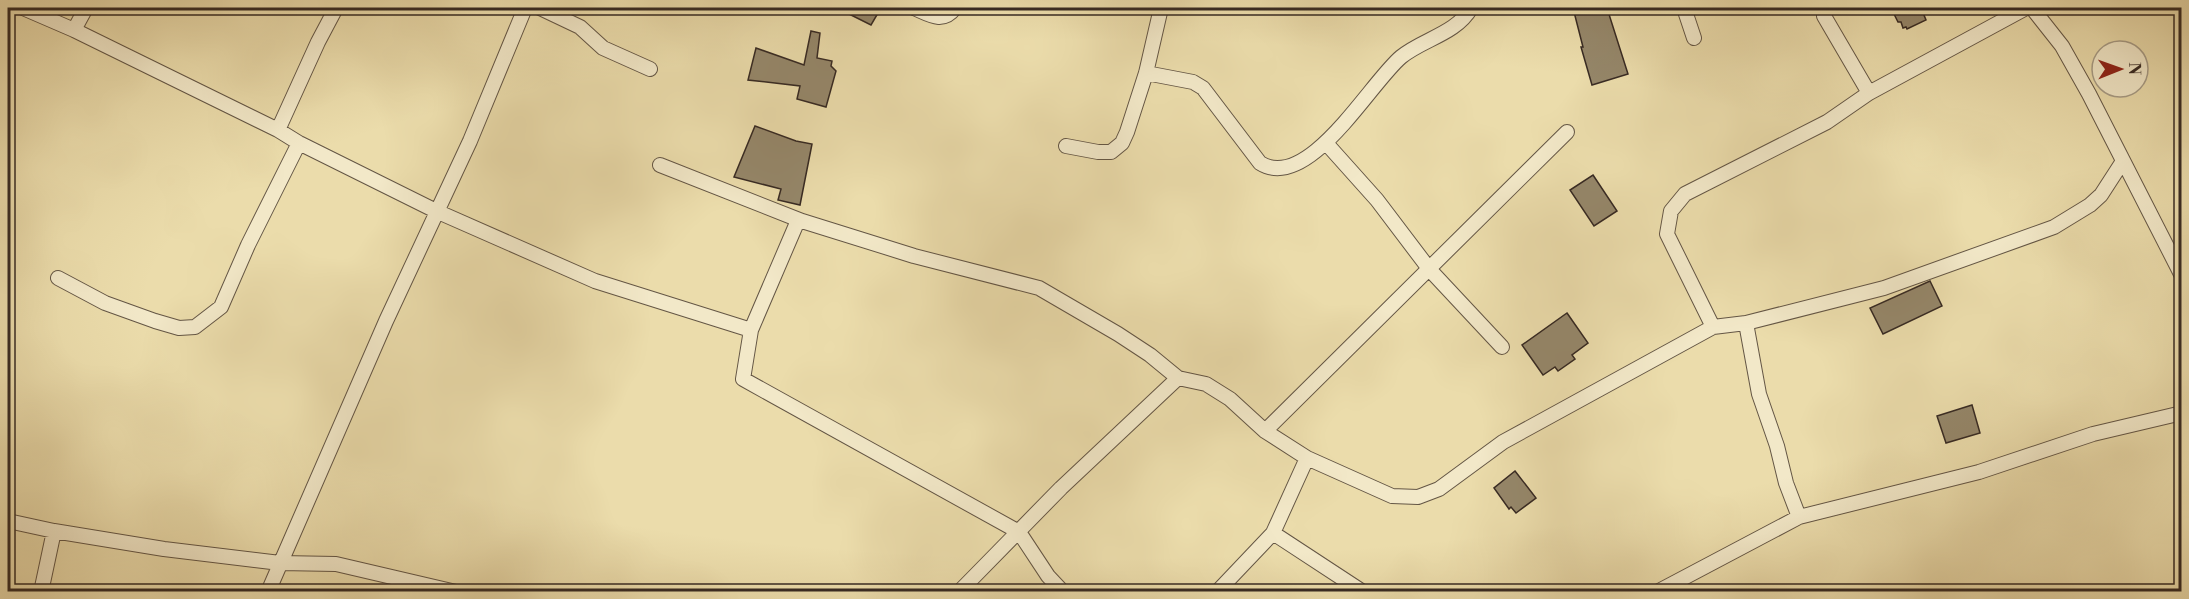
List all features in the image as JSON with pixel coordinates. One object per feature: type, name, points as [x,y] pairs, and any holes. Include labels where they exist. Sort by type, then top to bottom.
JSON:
[{"type":"street","points":[[23,8],[74,30],[278,130],[299,143],[436,211],[595,281],[752,330]]},
{"type":"street","points":[[74,30],[86,8]]},
{"type":"street","points":[[278,130],[336,8]]},
{"type":"street","points":[[268,591],[436,211],[470,141],[525,8]]},
{"type":"street","points":[[540,8],[580,27],[603,48],[650,69]]},
{"type":"street","points":[[914,8],[936,18],[947,16],[956,8]]},
{"type":"street","points":[[1066,146],[1098,152],[1112,152],[1122,142],[1146,73],[1161,8]]},
{"type":"street","points":[[1146,73],[1193,82],[1203,88],[1260,163],[1279,170],[1288,168],[1326,143],[1401,57],[1459,24],[1471,8]]},
{"type":"street","points":[[1684,8],[1694,38]]},
{"type":"street","points":[[1713,327],[1667,234],[1671,211],[1685,194],[1827,122],[1869,93],[2026,8]]},
{"type":"street","points":[[2032,8],[2062,46],[2181,276]]},
{"type":"street","points":[[1824,16],[1869,93]]},
{"type":"street","points":[[1265,431],[1567,132]]},
{"type":"street","points":[[58,278],[105,303],[179,328],[195,327],[221,307],[248,245],[299,143]]},
{"type":"street","points":[[1326,143],[1377,200],[1430,270],[1502,347]]},
{"type":"street","points":[[660,165],[802,221],[914,256],[1039,288],[1118,334],[1150,355],[1178,378],[1206,384],[1222,394],[1265,431],[1307,458],[1392,496],[1418,497],[1439,489],[1503,442],[1713,327],[1746,323],[1884,288],[2054,227],[2090,205],[2101,195],[2123,161]]},
{"type":"street","points":[[802,221],[796,225],[752,330],[743,378],[1018,532],[1048,576],[1063,591]]},
{"type":"street","points":[[1746,323],[1759,394],[1777,446],[1786,483],[1799,517]]},
{"type":"street","points":[[959,591],[1061,488],[1178,378]]},
{"type":"street","points":[[1657,591],[1799,517],[1979,472],[2092,434],[2181,413]]},
{"type":"street","points":[[1217,591],[1273,533],[1307,458]]},
{"type":"street","points":[[8,521],[164,549],[280,563],[336,564],[456,591]]},
{"type":"street","points":[[41,591],[54,531]]},
{"type":"street","points":[[1273,533],[1363,591]]},
{"type":"building","points":[[837,8],[881,8],[871,25]]},
{"type":"building","points":[[1573,8],[1607,8],[1628,74],[1592,85]]},
{"type":"building","points":[[1891,8],[1921,8],[1926,20],[1907,29],[1903,28]]},
{"type":"building","points":[[811,31],[820,33],[817,58],[832,61],[831,66],[836,71],[826,107],[797,99],[800,86],[748,80],[756,48],[804,65]]},
{"type":"building","points":[[755,126],[796,141],[812,144],[800,205],[778,200],[781,189],[734,177]]},
{"type":"building","points":[[1593,175],[1617,211],[1594,226],[1570,190]]},
{"type":"building","points":[[1930,281],[1942,306],[1883,334],[1870,308]]},
{"type":"building","points":[[1567,313],[1588,343],[1572,355],[1575,359],[1558,371],[1555,367],[1543,375],[1522,345]]},
{"type":"building","points":[[1972,405],[1980,433],[1946,443],[1937,416]]},
{"type":"building","points":[[1515,471],[1536,498],[1516,513],[1511,507],[1509,509],[1494,488]]}]
